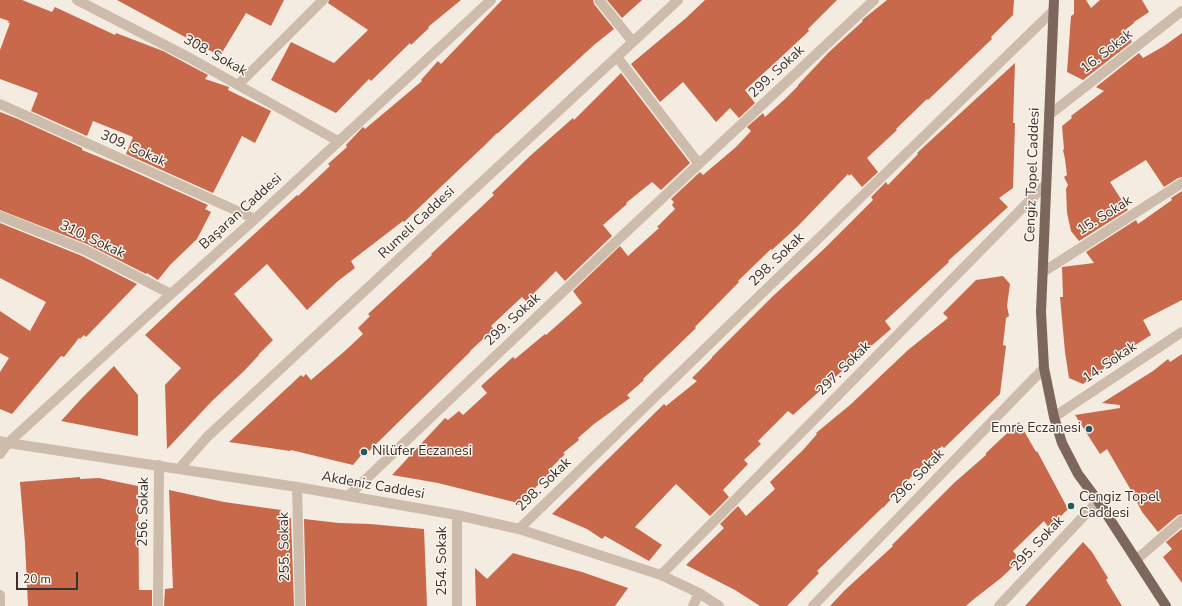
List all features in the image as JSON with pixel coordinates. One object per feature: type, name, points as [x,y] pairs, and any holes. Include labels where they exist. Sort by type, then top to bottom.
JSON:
[{"type":"main road","name":"Cengiz Topel Caddesi","points":[[1054,0],[1041,312],[1044,368],[1054,417],[1062,443],[1078,474],[1098,501],[1166,606]]},
{"type":"street","name":"308. Sokak","points":[[77,0],[188,57],[338,141]]},
{"type":"street","points":[[238,85],[323,0]]},
{"type":"street","name":"Başaran Caddesi","points":[[0,454],[4,442],[255,219],[491,0]]},
{"type":"street","points":[[599,0],[633,42]]},
{"type":"street","name":"Rumeli Caddesi","points":[[179,469],[207,437],[678,0]]},
{"type":"street","name":"299. Sokak","points":[[348,496],[874,0]]},
{"type":"street","name":"298. Sokak","points":[[519,529],[1054,11]]},
{"type":"street","name":"16. Sokak","points":[[1049,115],[1182,11]]},
{"type":"street","points":[[616,57],[699,164]]},
{"type":"street","name":"309. Sokak","points":[[0,104],[255,219]]},
{"type":"street","name":"15. Sokak","points":[[1043,272],[1182,183]]},
{"type":"street","name":"297. Sokak","points":[[661,575],[1046,184]]},
{"type":"street","name":"310. Sokak","points":[[0,216],[85,250],[171,294]]},
{"type":"street","name":"14. Sokak","points":[[1054,417],[1182,332]]},
{"type":"street","name":"296. Sokak","points":[[813,606],[1044,368]]},
{"type":"street","name":"Akdeniz Caddesi","points":[[4,442],[298,487],[457,515],[519,529],[661,575],[699,593],[719,606]]},
{"type":"street","name":"256. Sokak","points":[[158,606],[159,466]]},
{"type":"street","name":"255. Sokak","points":[[298,487],[300,606]]},
{"type":"street","name":"295. Sokak","points":[[999,606],[1098,501]]},
{"type":"street","name":"254. Sokak","points":[[457,515],[457,606]]},
{"type":"street","points":[[1136,560],[1182,520]]},
{"type":"street","points":[[693,606],[699,593]]},
{"type":"street","points":[[0,595],[0,606]]},
{"type":"building","points":[[0,0],[22,0],[52,12],[55,7],[115,35],[116,33],[163,51],[208,75],[205,79],[229,87],[228,90],[271,111],[255,143],[242,136],[213,193],[126,154],[133,137],[93,121],[87,136],[31,111],[38,93],[0,79],[0,50],[10,23],[8,23],[9,21],[0,18]]},
{"type":"building","points":[[117,0],[284,0],[271,26],[246,13],[220,56]]},
{"type":"building","points":[[329,0],[461,0],[428,27],[429,28],[411,45],[410,43],[371,81],[369,79],[336,113],[271,80],[291,42],[334,63],[368,30],[328,3]]},
{"type":"building","points":[[502,0],[593,0],[594,4],[614,29],[594,45],[496,134],[404,222],[403,221],[351,261],[355,268],[338,281],[307,310],[267,264],[234,294],[273,340],[244,371],[212,401],[167,449],[165,385],[181,368],[145,335],[330,166],[328,164],[347,147],[346,145],[363,127],[365,129],[422,81],[421,80],[438,61],[441,64]]},
{"type":"building","points":[[607,0],[642,0],[622,18]]},
{"type":"building","points":[[705,0],[837,0],[808,29],[809,31],[745,90],[755,103],[739,118],[730,108],[716,122],[683,82],[660,102],[631,64]]},
{"type":"building","points":[[887,0],[1014,0],[1013,15],[991,37],[992,39],[928,100],[927,99],[867,158],[878,172],[862,187],[851,174],[849,176],[848,174],[798,226],[772,250],[771,249],[738,281],[739,282],[695,327],[696,328],[627,395],[630,398],[594,424],[578,438],[579,440],[563,453],[565,454],[550,469],[551,471],[519,505],[514,502],[438,483],[392,475],[445,418],[448,420],[459,411],[463,415],[487,393],[481,386],[513,357],[515,359],[545,334],[546,335],[582,303],[573,291],[620,246],[628,256],[659,228],[657,227],[675,209],[672,205],[674,202],[671,199],[700,172],[703,175],[736,147],[751,131],[747,127],[763,113],[765,117],[785,99],[829,52],[863,21],[862,20]]},
{"type":"building","points":[[1074,0],[1086,0],[1091,8],[1100,0],[1142,0],[1149,12],[1125,30],[1132,42],[1083,80],[1067,72],[1071,16],[1074,14]]},
{"type":"building","points":[[1182,33],[1182,177],[1164,187],[1146,160],[1110,182],[1128,210],[1079,241],[1071,231],[1067,213],[1066,189],[1068,185],[1064,177],[1067,175],[1063,150],[1062,126],[1072,118],[1071,116],[1104,91],[1096,87],[1139,53],[1143,58],[1164,46]]},
{"type":"building","points":[[1015,63],[1013,188],[999,198],[1008,207],[885,321],[891,329],[793,415],[788,411],[758,441],[761,444],[744,460],[748,464],[723,490],[729,497],[710,516],[676,484],[635,527],[662,545],[649,561],[605,536],[602,539],[587,529],[552,514],[664,404],[666,406],[697,381],[692,378],[772,297],[825,248],[873,200],[871,197],[886,182],[888,185],[918,154],[917,153]]},
{"type":"building","points":[[621,73],[690,163],[661,190],[652,182],[626,203],[627,204],[603,225],[612,236],[565,281],[556,271],[526,301],[522,297],[491,326],[494,329],[369,451],[367,448],[353,465],[291,450],[229,442],[301,375],[303,377],[306,374],[311,380],[363,334],[358,328],[370,316],[368,314],[494,195],[492,193],[530,156],[573,118],[574,120]]},
{"type":"building","points":[[0,112],[82,148],[82,150],[208,205],[205,209],[211,212],[197,239],[170,265],[158,280],[147,273],[146,274],[87,244],[0,210]]},
{"type":"building","points":[[1182,191],[1182,300],[1143,320],[1151,335],[1118,356],[1119,357],[1083,384],[1069,378],[1060,297],[1063,297],[1062,267],[1094,263],[1086,252],[1136,220],[1138,224],[1172,200],[1171,198]]},
{"type":"building","points":[[0,223],[82,256],[137,284],[86,337],[84,335],[80,339],[79,338],[64,357],[61,356],[12,414],[0,409],[0,372],[9,358],[0,353],[0,311],[30,331],[46,302],[0,278]]},
{"type":"building","points":[[1003,276],[1010,284],[1007,306],[1009,316],[1006,318],[1003,345],[1006,346],[1000,394],[944,448],[942,446],[883,508],[817,571],[819,573],[787,606],[760,606],[735,590],[686,565],[724,528],[720,524],[738,506],[746,516],[775,489],[770,482],[803,450],[817,434],[816,433],[850,405],[908,350],[948,318],[943,313],[976,280]]},
{"type":"building","points":[[1182,354],[1182,514],[1178,515],[1158,532],[1142,512],[1107,449],[1100,454],[1075,415],[1120,408],[1120,405],[1102,403],[1153,371],[1168,359],[1170,362]]},
{"type":"building","points":[[114,366],[138,395],[138,436],[61,421],[82,398]]},
{"type":"building","points":[[1019,422],[1036,452],[1037,451],[1068,509],[1049,528],[1044,521],[1013,551],[1020,560],[1001,578],[966,606],[830,606],[845,590],[893,546],[892,545],[954,483],[986,455],[986,453]]},
{"type":"building","points":[[80,477],[80,479],[99,478],[138,486],[139,590],[152,590],[152,606],[28,606],[20,482]]},
{"type":"building","points":[[169,490],[224,502],[281,510],[281,517],[291,518],[294,606],[164,606],[165,589],[173,588]]},
{"type":"building","points":[[304,519],[424,529],[427,606],[306,606]]},
{"type":"building","points":[[1182,529],[1182,583],[1163,557],[1172,549],[1166,542]]},
{"type":"building","points":[[1083,542],[1092,552],[1108,578],[1106,580],[1122,606],[1025,606]]},
{"type":"building","points":[[513,553],[582,572],[628,588],[615,606],[476,606],[475,568],[487,579]]},
{"type":"place","name":"Emre Eczanesi","points":[[1089,429]]},
{"type":"place","name":"Nilüfer Eczanesi","points":[[364,452]]},
{"type":"place","name":"Cengiz Topel Caddesi","points":[[1071,506]]}]
